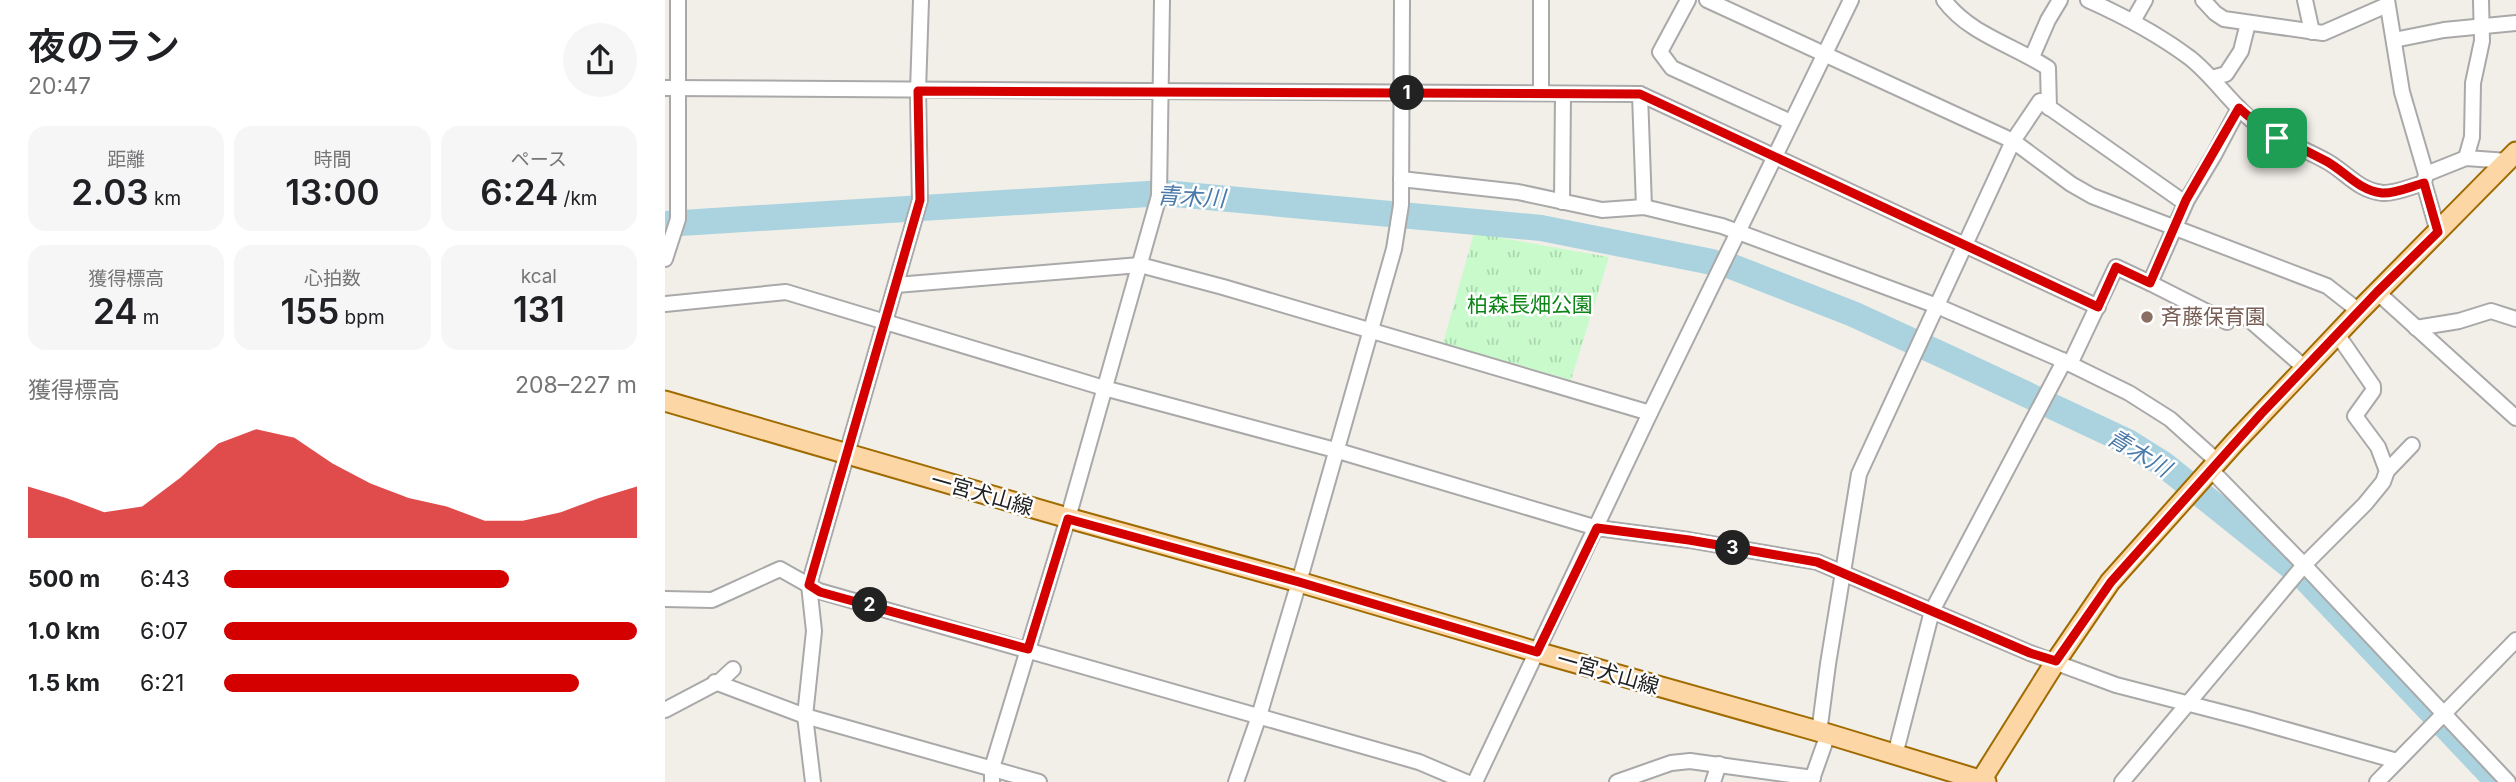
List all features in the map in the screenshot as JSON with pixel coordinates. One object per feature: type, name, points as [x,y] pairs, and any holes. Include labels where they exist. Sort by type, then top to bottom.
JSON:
[{"type":"main road","points":[[1982,782],[2056,661],[2111,582],[2337,334],[2512,156]]},
{"type":"main road","name":"一宮犬山線","points":[[665,401],[1068,519],[1299,582],[1982,782]]},
{"type":"street","points":[[665,258],[678,219],[671,88],[678,0]]},
{"type":"street","points":[[813,782],[805,716],[814,631],[809,585],[920,200],[918,91],[921,0]]},
{"type":"street","points":[[992,775],[1159,196],[1162,0]]},
{"type":"street","points":[[1236,782],[1259,716],[1299,582],[1394,249],[1401,205],[1402,0]]},
{"type":"street","points":[[1541,0],[1541,93]]},
{"type":"street","points":[[1688,0],[1660,52],[1672,68],[1791,122]]},
{"type":"street","points":[[1707,0],[1825,52],[2013,141],[2071,184],[2092,196],[2327,286],[2359,311]]},
{"type":"street","points":[[1475,782],[1650,413],[1851,0]]},
{"type":"street","points":[[1944,0],[1953,12],[1970,25],[2048,68],[2049,108]]},
{"type":"street","points":[[2032,57],[2060,0]]},
{"type":"street","points":[[2088,0],[2133,21],[2189,58],[2212,78],[2239,108],[2277,138],[2328,162],[2350,180],[2367,188],[2386,193],[2425,179],[2466,158],[2512,156]]},
{"type":"street","points":[[2133,21],[2145,0]]},
{"type":"street","points":[[2203,0],[2224,19],[2323,33],[2387,2],[2402,92],[2438,232]]},
{"type":"street","points":[[2305,0],[2312,32]]},
{"type":"street","points":[[2466,158],[2472,137],[2473,83],[2482,41],[2481,0]]},
{"type":"street","points":[[2212,78],[2225,74],[2241,51],[2248,23]]},
{"type":"street","points":[[2394,40],[2516,23]]},
{"type":"street","points":[[671,88],[1640,94],[2098,307]]},
{"type":"street","points":[[1562,202],[1563,93]]},
{"type":"street","points":[[1640,94],[1644,207]]},
{"type":"street","points":[[1617,782],[1671,763],[1690,761],[1812,780],[1824,734],[1828,663],[1859,474],[1963,244],[2013,141],[2040,102],[2185,203]]},
{"type":"street","points":[[2150,283],[2185,203],[2239,108]]},
{"type":"street","points":[[1401,179],[1518,191],[1602,209],[1644,207],[1738,232],[1937,306],[2066,362],[2129,393],[2170,419],[2508,782]]},
{"type":"street","points":[[896,285],[1140,265],[1650,413]]},
{"type":"street","points":[[1895,755],[1932,611],[2098,307],[2116,267],[2227,322],[2228,319],[2243,315],[2305,368]]},
{"type":"street","points":[[665,304],[786,292],[1104,388],[1335,450],[1597,528],[1689,540],[1817,562],[2030,653],[2116,685],[2187,702],[2397,761]]},
{"type":"street","points":[[2377,292],[2516,418]]},
{"type":"street","points":[[2416,328],[2459,321],[2491,311],[2516,319]]},
{"type":"street","points":[[2337,334],[2373,386],[2373,391],[2355,416],[2378,447],[2387,471]]},
{"type":"street","points":[[2122,782],[2304,565],[2365,504],[2383,482],[2387,471],[2412,445]]},
{"type":"street","points":[[665,598],[712,600],[780,569],[820,592],[1419,762],[1466,782]]},
{"type":"street","points":[[2377,782],[2516,640]]},
{"type":"street","points":[[665,710],[720,681],[733,669]]},
{"type":"street","points":[[715,682],[805,716],[992,775],[1039,782]]},
{"type":"street","points":[[1713,782],[1719,764]]},
{"type":"green space","name":"柏森長畑公園","points":[[1474,233],[1609,257],[1571,380],[1443,343]]},
{"type":"waterway","name":"青木川","points":[[665,224],[1164,193],[1541,228],[1712,262]]},
{"type":"waterway","name":"青木川","points":[[1733,267],[1853,314],[2128,442],[2163,464],[2303,576],[2498,782]]},
{"type":"place","name":"斉藤保育園","points":[[2147,317]]},
{"type":"route","points":[[918,91],[1640,94],[2098,307],[2116,267],[2150,283],[2186,200],[2239,108],[2277,138],[2328,162],[2350,180],[2376,191],[2386,193],[2424,183],[2438,232],[2377,292],[2235,442],[2111,582],[2056,661],[2030,653],[1817,562],[1689,540],[1597,528],[1537,652],[1299,582],[1068,519],[1028,649],[820,592],[809,585],[920,200],[918,91]]}]
